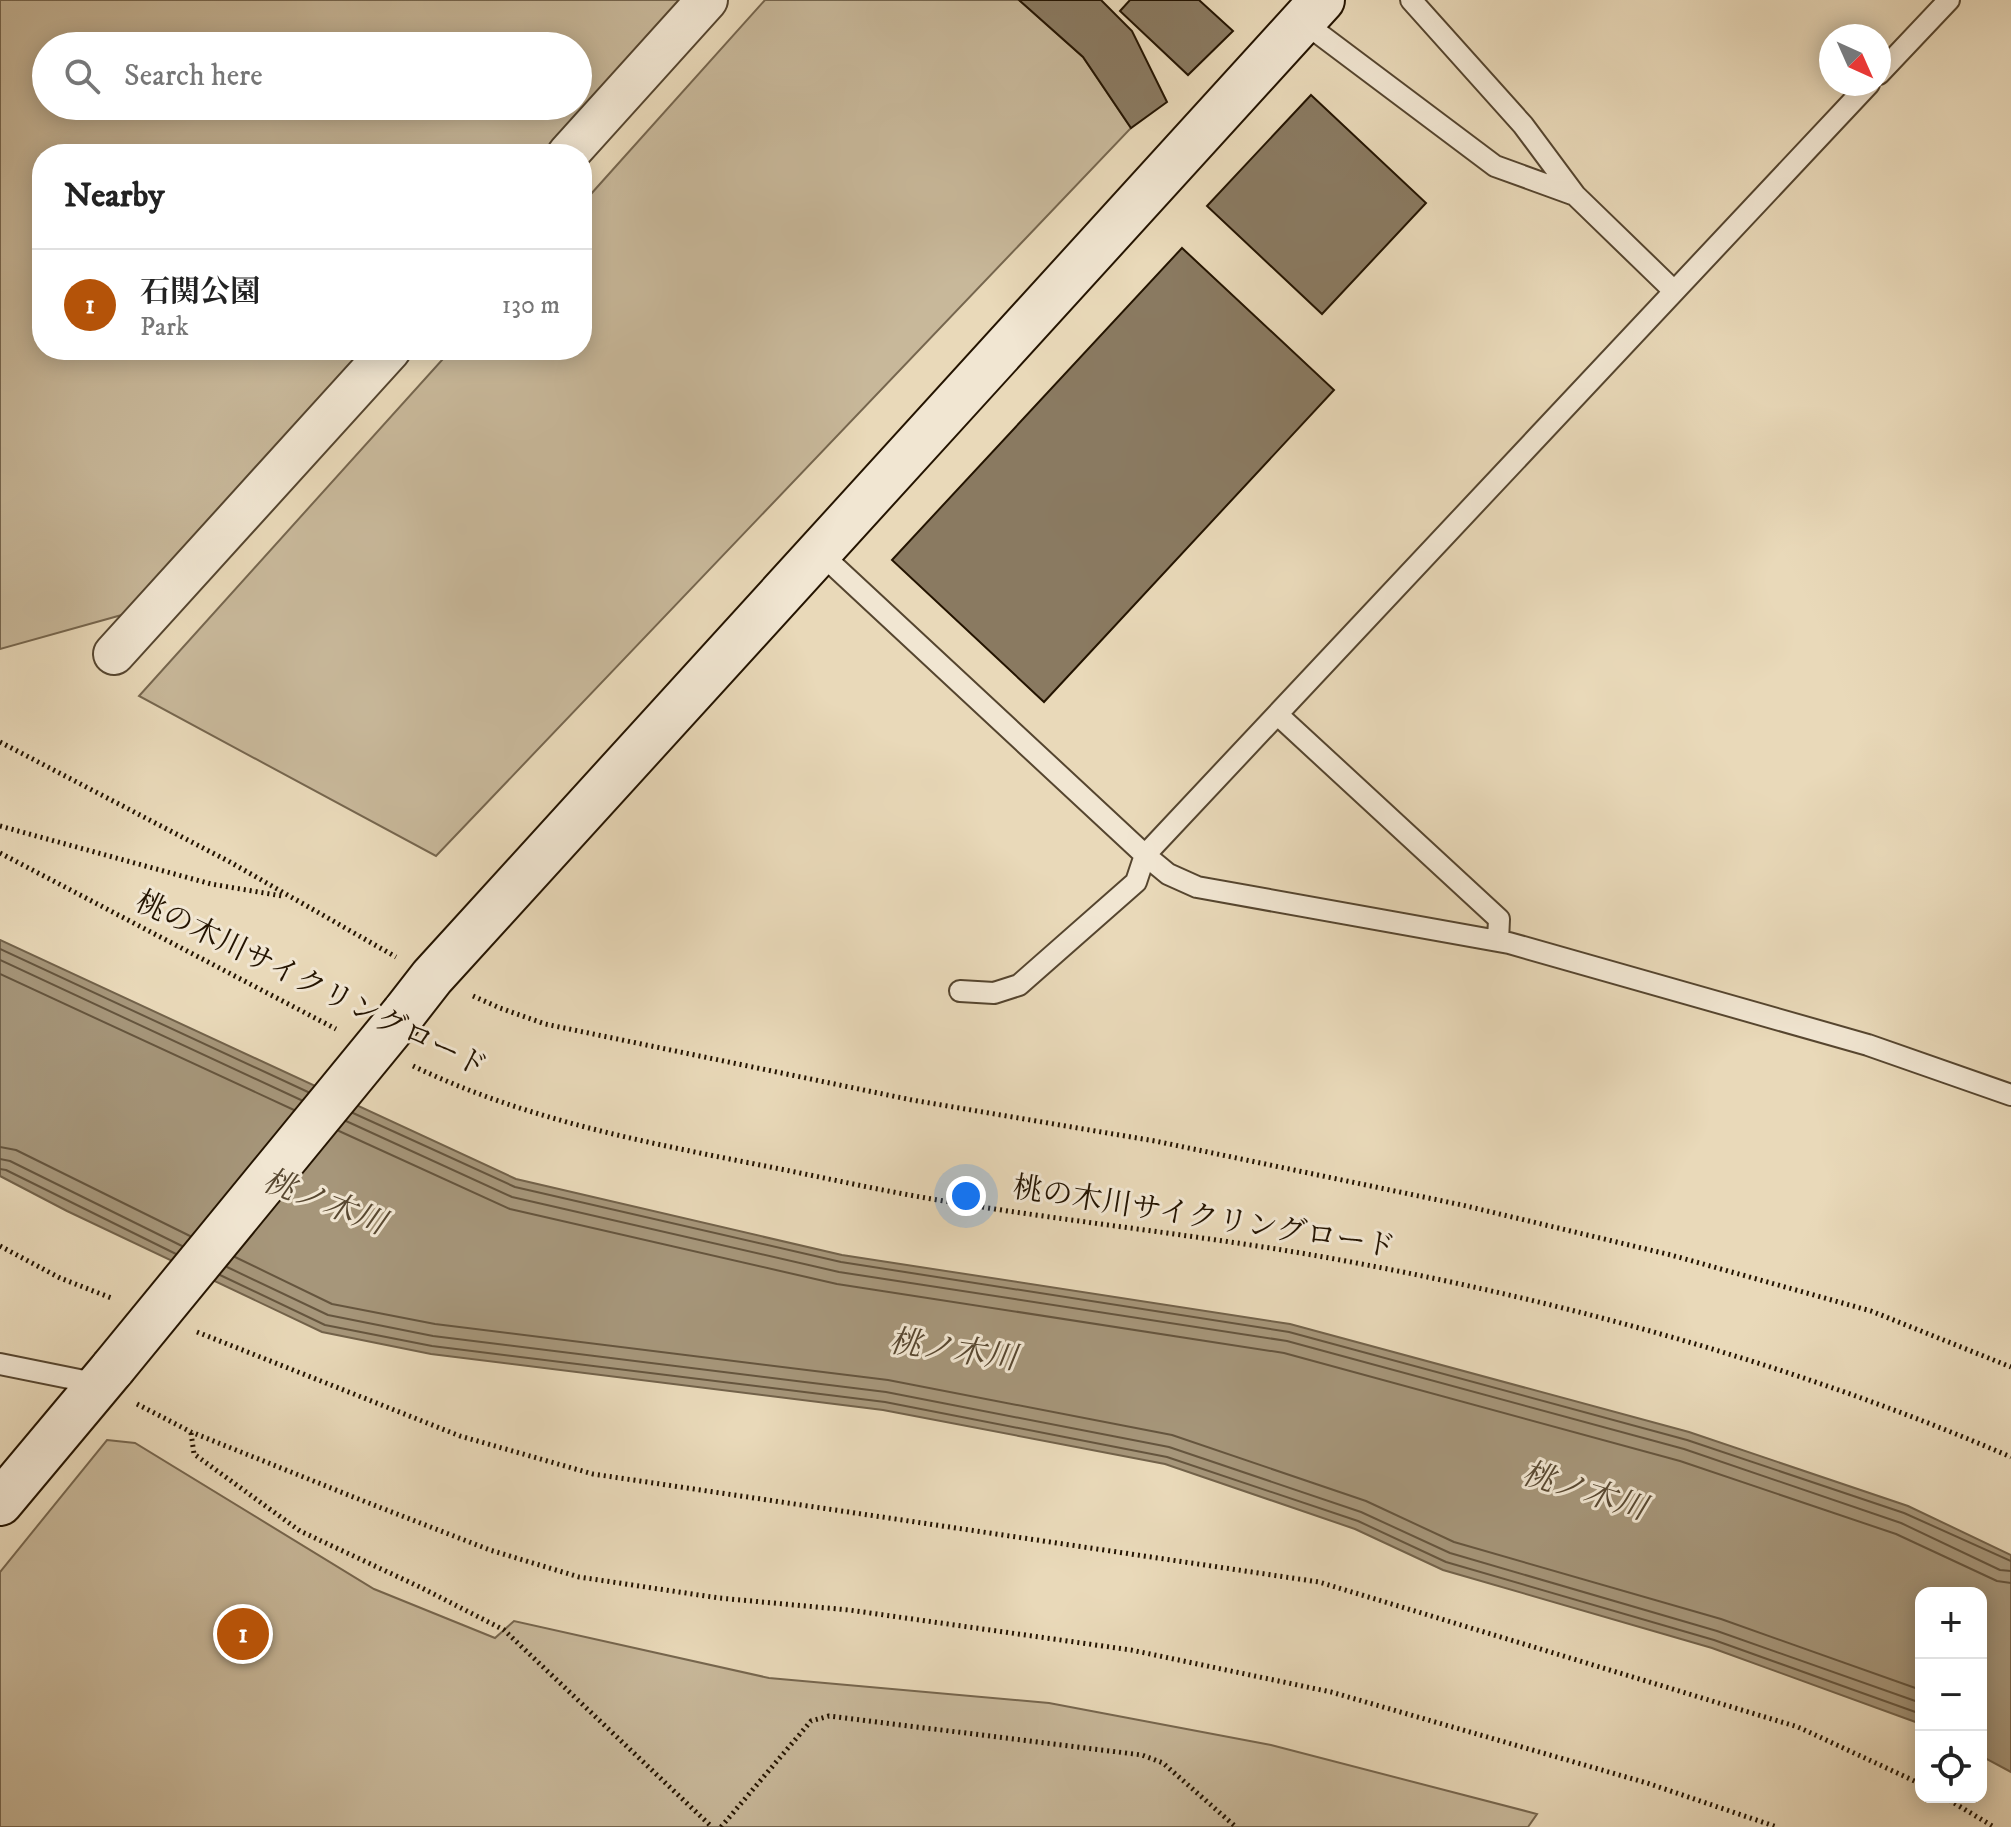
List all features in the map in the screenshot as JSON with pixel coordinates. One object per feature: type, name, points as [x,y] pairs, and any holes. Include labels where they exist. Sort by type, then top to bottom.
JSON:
[{"type":"street","points":[[577,144],[707,0]]},
{"type":"street","points":[[0,1503],[432,977],[1312,10]]},
{"type":"street","points":[[114,654],[381,360]]},
{"type":"lane","points":[[1411,0],[1523,125],[1575,195],[1674,291]]},
{"type":"lane","points":[[1891,61],[1949,0]]},
{"type":"lane","points":[[1312,10],[1495,166],[1575,195]]},
{"type":"lane","points":[[960,991],[994,993],[1019,985],[1136,882],[1145,855],[1858,96]]},
{"type":"lane","points":[[818,551],[1168,874],[1197,887],[1498,941],[1868,1045],[2011,1095]]},
{"type":"lane","points":[[1278,715],[1499,919],[1498,941]]},
{"type":"lane","points":[[0,1364],[106,1376]]},
{"type":"path","points":[[0,742],[230,862],[432,977],[500,1008],[545,1024],[912,1100],[1155,1141],[1462,1205],[1671,1255],[1871,1311],[2011,1367]]},
{"type":"path","points":[[0,826],[211,884],[287,897]]},
{"type":"path","name":"桃の木川サイクリングロード","points":[[0,853],[349,1035]]},
{"type":"path","name":"桃の木川サイクリングロード","points":[[401,1060],[513,1106],[589,1130],[925,1198],[1293,1252],[1465,1283],[1693,1344],[1925,1420],[2011,1457]]},
{"type":"path","points":[[0,1246],[60,1278],[120,1301]]},
{"type":"path","points":[[194,1331],[460,1436],[593,1474],[1319,1582],[1798,1727],[1915,1781]]},
{"type":"path","points":[[106,1376],[191,1432],[490,1550],[579,1577],[719,1598],[849,1610],[1146,1653],[1331,1692],[1647,1783],[1777,1827]]},
{"type":"path","points":[[191,1432],[194,1454],[300,1531],[504,1630],[712,1827]]},
{"type":"path","points":[[721,1827],[811,1721],[829,1716],[1142,1755],[1163,1763],[1236,1827]]},
{"type":"path","points":[[1954,1803],[1994,1827]]},
{"type":"shaded area","points":[[0,0],[694,0],[592,112],[592,32],[32,32],[32,120],[585,120],[563,144],[32,144],[32,360],[368,360],[143,609],[0,649]]},
{"type":"shaded area","points":[[765,0],[1019,0],[1083,57],[1131,128],[436,856],[139,696],[442,360],[592,360],[592,193]]},
{"type":"shaded area","points":[[107,1440],[135,1443],[374,1589],[495,1638],[514,1621],[769,1678],[1049,1703],[1271,1745],[1537,1814],[1528,1827],[0,1827],[0,1572]]},
{"type":"water","name":"桃ノ木川","points":[[0,940],[516,1179],[842,1255],[1290,1324],[1689,1432],[1908,1506],[2011,1555],[2011,1772],[1987,1759],[1987,1587],[1915,1587],[1915,1722],[1712,1648],[1443,1570],[1355,1529],[1165,1464],[883,1410],[431,1354],[322,1332],[0,1176]]},
{"type":"building","points":[[1019,0],[1101,0],[1132,31],[1167,102],[1131,128],[1083,57]]},
{"type":"building","points":[[1130,0],[1199,0],[1233,31],[1188,75],[1120,11]]},
{"type":"building","points":[[1311,95],[1426,203],[1322,314],[1207,206]]},
{"type":"building","points":[[1182,248],[1334,390],[1044,702],[892,560]]},
{"type":"place","name":"石関公園","points":[[243,1634]]}]
